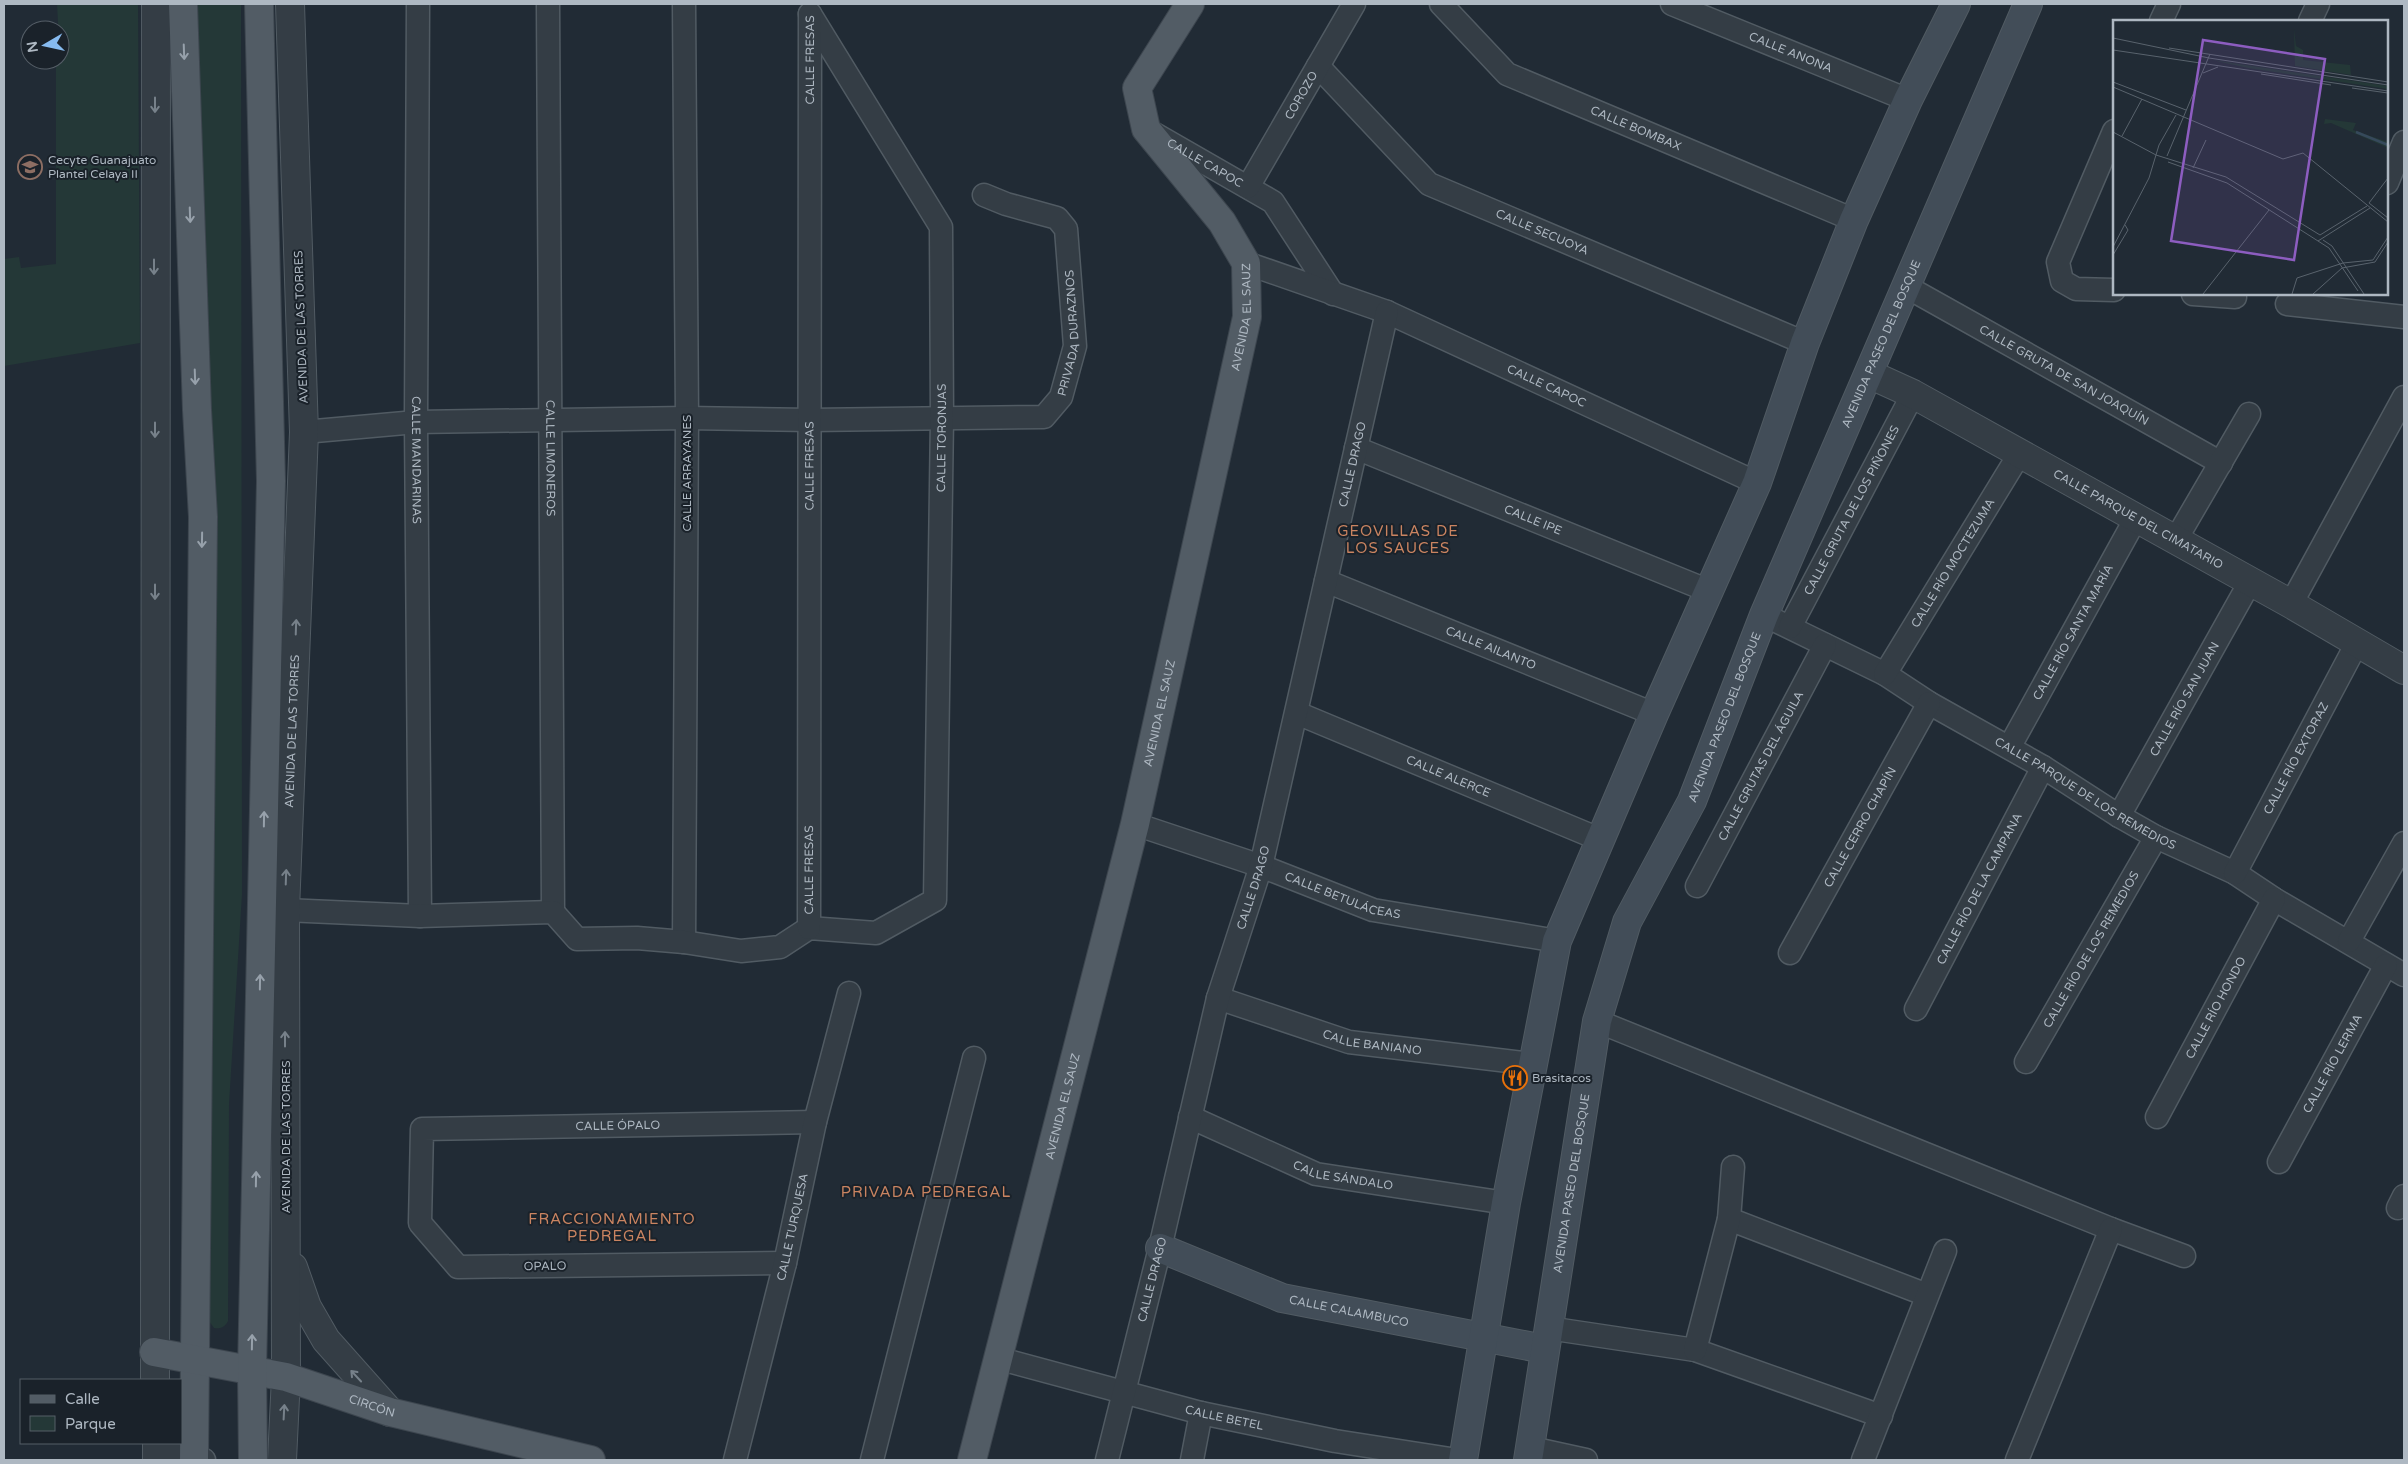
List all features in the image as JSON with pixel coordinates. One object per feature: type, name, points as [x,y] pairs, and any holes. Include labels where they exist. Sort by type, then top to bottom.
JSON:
[{"type":"main road","points":[[183,4],[202,517],[195,1360],[197,1459]]},
{"type":"main road","name":"AVENIDA DE LAS TORRES","points":[[253,1460],[252,1371],[271,481],[259,4]]},
{"type":"main road","name":"AVENIDA EL SAUZ","points":[[972,1460],[1135,824],[1248,317],[1246,263],[1222,222],[1146,129],[1137,88],[1190,4]]},
{"type":"main road","points":[[1463,1460],[1506,1203],[1557,941],[1599,839],[1757,483],[1805,343],[1854,220],[1908,100],[1956,4]]},
{"type":"main road","name":"AVENIDA PASEO DEL BOSQUE","points":[[1530,1454],[1546,1339],[1597,1021],[1627,922],[1692,801],[1764,615],[2028,4]]},
{"type":"main road","name":"CALLE CALAMBUCO","points":[[1160,1248],[1282,1298],[1484,1338],[1546,1339]]},
{"type":"main road","name":"CIRCÓN","points":[[154,1352],[286,1377],[390,1412],[591,1460]]},
{"type":"street","points":[[155,1379],[156,4]]},
{"type":"street","name":"AVENIDA DE LAS TORRES","points":[[282,1460],[286,1377],[285,910],[304,432],[290,4]]},
{"type":"street","name":"CALLE MANDARINAS","points":[[418,4],[416,422],[420,916]]},
{"type":"street","name":"CALLE LIMONEROS","points":[[548,4],[552,912]]},
{"type":"street","name":"CALLE ARRAYANES","points":[[684,4],[687,418],[684,942]]},
{"type":"street","name":"COROZO","points":[[1248,187],[1354,4]]},
{"type":"street","name":"CALLE BOMBAX","points":[[1441,4],[1507,74],[1854,220]]},
{"type":"street","name":"CALLE ANONA","points":[[1672,4],[1908,100]]},
{"type":"street","points":[[2161,20],[2169,4]]},
{"type":"street","points":[[2310,20],[2318,4]]},
{"type":"street","name":"CALLE TORONJAS","points":[[808,9],[941,227],[942,418],[935,900],[876,933],[809,928]]},
{"type":"street","name":"CALLE FRESAS","points":[[808,9],[811,420],[809,928]]},
{"type":"street","name":"CALLE SECUOYA","points":[[1318,66],[1429,184],[1805,343]]},
{"type":"street","name":"CALLE CAPOC","points":[[1146,129],[1273,202],[1333,294]]},
{"type":"street","points":[[2113,133],[2058,262],[2062,281],[2076,289],[2113,290]]},
{"type":"street","points":[[2388,180],[2404,142]]},
{"type":"street","points":[[2388,182],[2404,184]]},
{"type":"street","name":"PRIVADA DURAZNOS","points":[[942,418],[1044,418],[1061,397],[1075,346],[1066,229],[1057,218],[1006,204],[984,195]]},
{"type":"street","name":"CALLE CAPOC","points":[[1246,263],[1387,312],[1757,483]]},
{"type":"street","name":"CALLE GRUTA DE SAN JOAQUÍN","points":[[1907,287],[2221,463]]},
{"type":"street","points":[[2207,295],[2235,297]]},
{"type":"street","points":[[2288,304],[2334,301],[2404,317]]},
{"type":"street","name":"CALLE DRAGO","points":[[1107,1460],[1160,1248],[1218,998],[1261,866],[1387,312]]},
{"type":"street","name":"CALLE PARQUE DEL CIMATARIO","points":[[1869,374],[1913,394],[2020,453],[2404,670]]},
{"type":"street","name":"CALLE GRUTA DE LOS PIÑONES","points":[[1790,627],[1913,394]]},
{"type":"street","points":[[2290,604],[2404,397]]},
{"type":"street","points":[[2175,541],[2249,414]]},
{"type":"street","points":[[304,432],[416,422],[687,418],[811,420],[942,418]]},
{"type":"street","name":"CALLE IPE","points":[[1356,448],[1710,591]]},
{"type":"street","name":"CALLE RÍO MOCTEZUMA","points":[[1886,674],[2020,453]]},
{"type":"street","name":"CALLE RÍO SANTA MARÍA","points":[[2010,746],[2136,518]]},
{"type":"street","name":"CALLE AILANTO","points":[[1326,581],[1654,714]]},
{"type":"street","name":"CALLE RÍO SAN JUAN","points":[[2119,816],[2250,582]]},
{"type":"street","name":"CALLE PARQUE DE LOS REMEDIOS","points":[[1764,615],[1886,674],[1929,703],[2010,746],[2119,816],[2156,837],[2236,873],[2274,899],[2349,941],[2395,970]]},
{"type":"street","name":"CALLE RÍO EXTORAZ","points":[[2236,873],[2357,643]]},
{"type":"street","name":"CALLE GRUTAS DEL ÁGUILA","points":[[1697,886],[1825,645]]},
{"type":"street","name":"CALLE CERRO CHAPÍN","points":[[1790,953],[1929,703]]},
{"type":"street","name":"CALLE ALERCE","points":[[1297,713],[1599,839]]},
{"type":"street","name":"CALLE RÍO DE LA CAMPANA","points":[[1916,1009],[2043,767]]},
{"type":"street","name":"CALLE BETULÁCEAS","points":[[1135,824],[1261,866],[1373,910],[1557,941]]},
{"type":"street","name":"CALLE RÍO DE LOS REMEDIOS","points":[[2026,1062],[2156,837]]},
{"type":"street","points":[[2349,941],[2404,843]]},
{"type":"street","name":"CALLE RÍO HONDO","points":[[2157,1117],[2274,899]]},
{"type":"street","points":[[285,910],[420,916],[552,912],[577,939],[637,938],[684,942],[741,951],[780,947],[809,928]]},
{"type":"street","name":"CALLE RÍO LERMA","points":[[2279,1162],[2395,970]]},
{"type":"street","name":"CALLE TURQUESA","points":[[735,1460],[785,1263],[815,1122],[849,993]]},
{"type":"street","name":"CALLE BANIANO","points":[[1218,998],[1349,1042],[1532,1064]]},
{"type":"street","points":[[1597,1021],[2111,1229],[2184,1256]]},
{"type":"street","points":[[872,1460],[974,1058]]},
{"type":"street","name":"CALLE SÁNDALO","points":[[1190,1117],[1316,1174],[1506,1203]]},
{"type":"street","name":"CALLE ÓPALO","points":[[422,1129],[815,1122]]},
{"type":"street","name":"OPALO","points":[[422,1129],[420,1223],[458,1267],[785,1263]]},
{"type":"street","points":[[1695,1350],[1729,1219],[1733,1167]]},
{"type":"street","points":[[1729,1219],[1927,1295]]},
{"type":"street","points":[[2017,1460],[2111,1229]]},
{"type":"street","points":[[286,1246],[307,1307],[326,1340],[390,1412]]},
{"type":"street","points":[[1863,1460],[1944,1251]]},
{"type":"street","points":[[1546,1339],[1695,1350],[1881,1416]]},
{"type":"street","name":"CALLE BETEL","points":[[997,1358],[1333,1451],[1457,1460]]},
{"type":"street","points":[[1192,1460],[1201,1413]]},
{"type":"street","points":[[157,1450],[197,1459]]},
{"type":"street","points":[[1530,1454],[1586,1460]]},
{"type":"green space","points":[[57,4],[138,4],[140,343],[4,366],[4,259],[19,257],[21,268],[56,264],[56,70],[70,70],[70,20],[58,20]]},
{"type":"green space","points":[[197,4],[241,4],[242,894],[229,1104],[228,1321],[223,1327],[216,1328],[209,1321]]},
{"type":"place","name":"Cecyte Guanajuato Plantel Celaya II","points":[[30,167]]},
{"type":"place","name":"Brasitacos","points":[[1515,1078]]},
{"type":"district","name":"GEOVILLAS DE LOS SAUCES","points":[[1398,540]]},
{"type":"district","name":"PRIVADA PEDREGAL","points":[[926,1192]]},
{"type":"district","name":"FRACCIONAMIENTO PEDREGAL","points":[[612,1228]]}]
